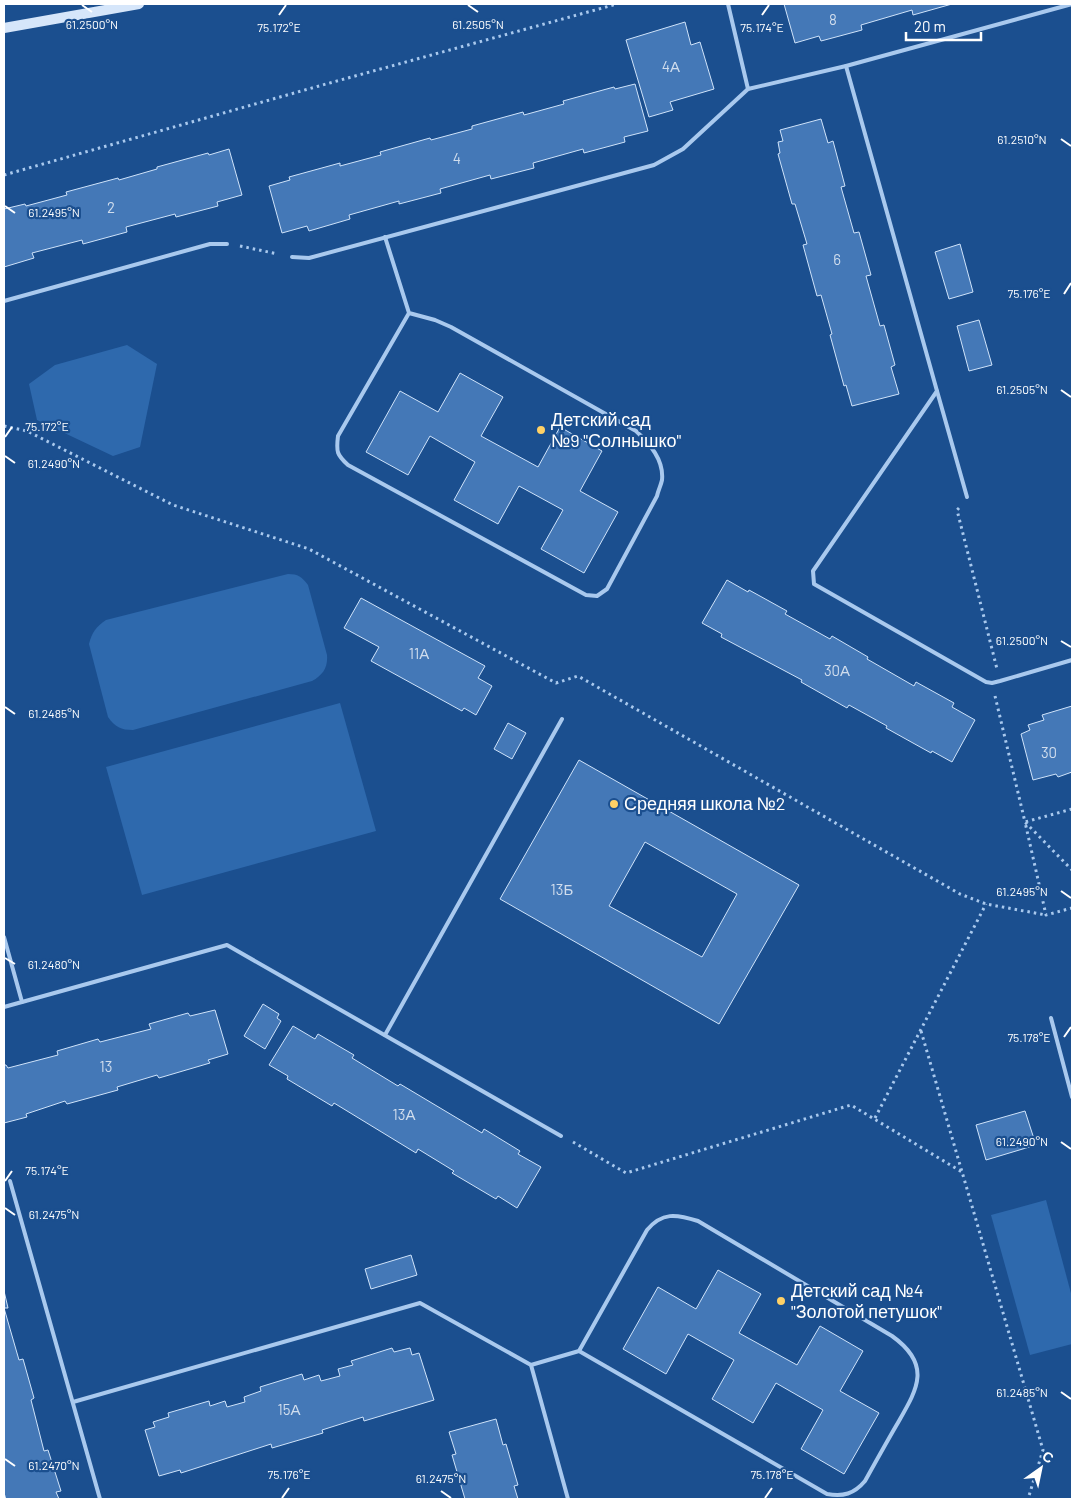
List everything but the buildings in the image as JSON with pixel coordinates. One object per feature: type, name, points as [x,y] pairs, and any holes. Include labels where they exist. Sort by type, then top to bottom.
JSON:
[{"type":"street","points":[[4,28],[139,4]]},
{"type":"lane","points":[[728,4],[748,89]]},
{"type":"lane","points":[[292,257],[309,258],[654,165],[683,149],[748,89],[846,66],[1072,4]]},
{"type":"lane","points":[[846,66],[967,498]]},
{"type":"lane","points":[[385,237],[409,313],[338,436],[336,448],[339,457],[348,465],[586,595],[597,596],[607,589],[657,496],[662,480],[661,468],[656,454],[648,442],[636,431],[451,327],[435,320],[409,313]]},
{"type":"lane","points":[[4,301],[210,244],[227,244]]},
{"type":"lane","points":[[937,390],[812,571],[814,584],[986,682],[1000,681],[1072,660]]},
{"type":"lane","points":[[384,1035],[562,718]]},
{"type":"lane","points":[[4,937],[22,1002]]},
{"type":"lane","points":[[4,1006],[227,945],[561,1136]]},
{"type":"lane","points":[[1051,1018],[1072,1097]]},
{"type":"lane","points":[[10,1181],[100,1499]]},
{"type":"lane","points":[[531,1365],[579,1351],[646,1230],[661,1217],[676,1215],[698,1221],[892,1336],[911,1353],[915,1362],[918,1380],[913,1396],[865,1481],[852,1493],[835,1496],[827,1494],[579,1351]]},
{"type":"lane","points":[[73,1402],[420,1303],[531,1365],[568,1499]]},
{"type":"path","points":[[4,175],[317,86],[617,4]]},
{"type":"path","points":[[227,244],[292,257]]},
{"type":"path","points":[[4,426],[28,431],[173,505],[309,549],[556,683],[578,676],[960,894],[986,904],[1046,915],[1072,908]]},
{"type":"path","points":[[967,498],[957,510],[1000,681]]},
{"type":"path","points":[[992,683],[1046,915]]},
{"type":"path","points":[[1025,822],[1072,809]]},
{"type":"path","points":[[1025,822],[1072,870]]},
{"type":"path","points":[[874,1118],[986,904]]},
{"type":"path","points":[[921,1031],[1043,1450],[1028,1499]]},
{"type":"path","points":[[561,1136],[626,1173],[850,1105],[963,1172]]},
{"type":"shaded area","points":[[127,345],[157,364],[140,447],[113,456],[37,420],[29,384],[55,365]]},
{"type":"shaded area","points":[[288,574],[300,576],[308,585],[327,655],[326,667],[319,676],[312,681],[133,730],[116,726],[108,717],[89,644],[93,633],[106,620]]},
{"type":"shaded area","points":[[340,703],[376,831],[142,895],[106,767]]},
{"type":"shaded area","points":[[1046,1200],[1072,1297],[1072,1344],[1030,1355],[991,1215]]},
{"type":"place","name":"Детский сад №9 \"Солнышко\"","points":[[541,430]]},
{"type":"place","name":"Средняя школа №2","points":[[614,804]]},
{"type":"place","name":"Детский сад №4 \"Золотой петушок\"","points":[[781,1301]]}]
